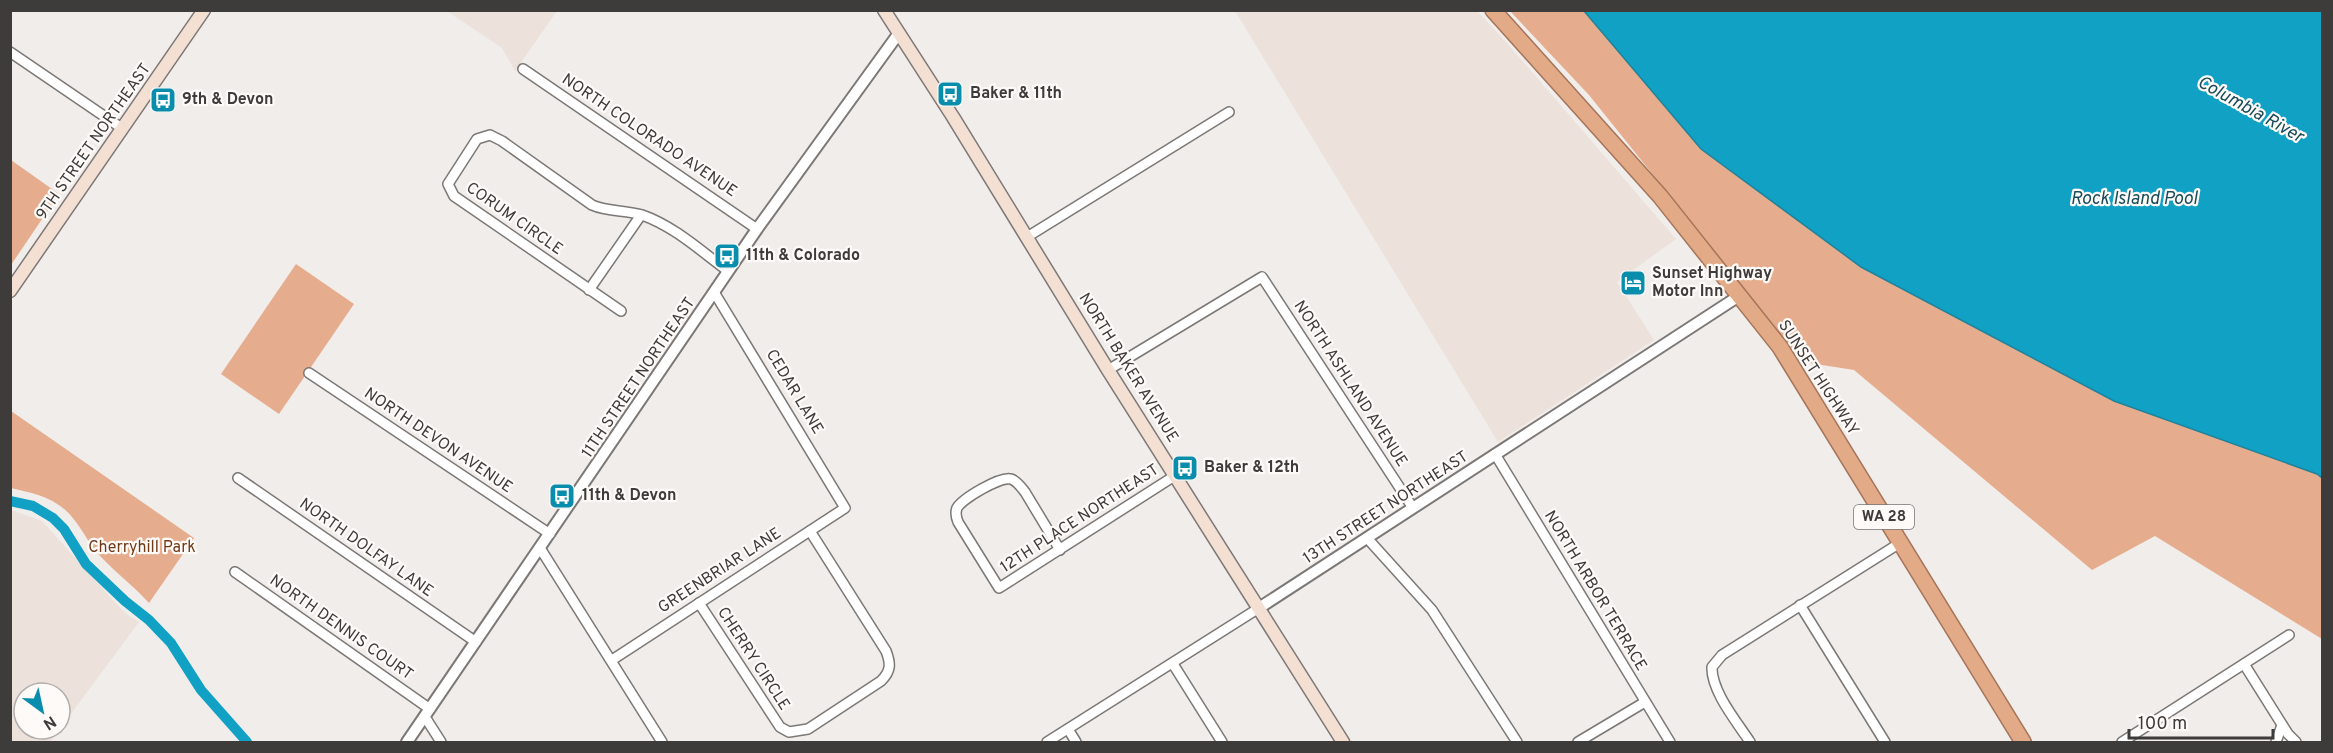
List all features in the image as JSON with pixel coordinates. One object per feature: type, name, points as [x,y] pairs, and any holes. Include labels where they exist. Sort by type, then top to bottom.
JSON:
[{"type":"highway","name":"SUNSET HIGHWAY","points":[[1493,10],[1660,196],[1780,347],[2023,742]]},
{"type":"main road","name":"9TH STREET NORTHEAST","points":[[10,291],[204,10]]},
{"type":"main road","name":"NORTH BAKER AVENUE","points":[[884,10],[1343,742]]},
{"type":"street","name":"11TH STREET NORTHEAST","points":[[407,742],[757,229],[899,33]]},
{"type":"street","points":[[10,52],[123,129]]},
{"type":"street","name":"NORTH COLORADO AVENUE","points":[[523,69],[757,229]]},
{"type":"street","points":[[1027,237],[1229,112]]},
{"type":"street","name":"CORUM CIRCLE","points":[[621,311],[460,201],[449,188],[448,184],[453,174],[477,139],[490,135],[502,141],[592,205],[602,209],[641,215],[675,233],[728,271]]},
{"type":"street","points":[[589,290],[641,215]]},
{"type":"street","name":"NORTH ASHLAND AVENUE","points":[[1108,370],[1262,277],[1413,508]]},
{"type":"street","name":"CEDAR LANE","points":[[714,292],[845,508]]},
{"type":"street","name":"13TH STREET NORTHEAST","points":[[1047,742],[1173,664],[1739,296]]},
{"type":"street","name":"NORTH DEVON AVENUE","points":[[309,373],[550,534]]},
{"type":"street","name":"NORTH ARBOR TERRACE","points":[[1495,454],[1670,742]]},
{"type":"street","name":"12TH PLACE NORTHEAST","points":[[1060,550],[1025,492],[1010,479],[1002,479],[958,506],[956,513],[958,522],[999,588],[1060,550],[1176,475]]},
{"type":"street","name":"NORTH DOLFAY LANE","points":[[238,478],[476,642]]},
{"type":"street","name":"GREENBRIAR LANE","points":[[612,660],[845,508]]},
{"type":"street","name":"CHERRY CIRCLE","points":[[699,603],[780,727],[789,732],[799,732],[817,723],[881,681],[887,675],[890,667],[886,651],[810,531]]},
{"type":"street","points":[[1367,538],[1432,610],[1517,742]]},
{"type":"street","points":[[1750,742],[1718,690],[1712,678],[1712,667],[1722,656],[1900,543]]},
{"type":"street","points":[[540,548],[662,742]]},
{"type":"street","name":"NORTH DENNIS COURT","points":[[235,572],[428,713],[441,742]]},
{"type":"street","points":[[1800,606],[1885,742]]},
{"type":"street","points":[[2122,742],[2289,635]]},
{"type":"street","points":[[1173,664],[1222,742]]},
{"type":"street","points":[[2244,664],[2282,725],[2296,742]]},
{"type":"street","points":[[1578,742],[1645,702]]},
{"type":"street","points":[[2276,742],[2282,725]]},
{"type":"street","points":[[1068,729],[1076,742]]},
{"type":"shaded area","points":[[447,11],[557,11],[515,71],[502,48]]},
{"type":"shaded area","points":[[1235,11],[1477,11],[1676,239],[1617,282],[1654,340],[1498,442]]},
{"type":"shaded area","points":[[11,510],[42,521],[125,613],[139,622],[72,713],[72,681],[12,681],[12,741],[51,741],[11,742]]},
{"type":"green space","points":[[1510,11],[1584,11],[1701,149],[1861,267],[2114,401],[2317,474],[2322,478],[2322,639],[2155,536],[2092,570],[1854,370],[1803,362],[1589,95]]},
{"type":"green space","points":[[11,160],[59,194],[11,265]]},
{"type":"green space","points":[[296,264],[354,304],[279,414],[221,374]]},
{"type":"green space","name":"Cherryhill Park","points":[[11,411],[194,538],[149,603],[108,564],[76,522],[59,505],[44,497],[11,488]]},
{"type":"water","name":"Rock Island Pool","points":[[1584,11],[2322,11],[2322,478],[2317,474],[2114,401],[1861,267],[1701,149]]},
{"type":"waterway","points":[[10,501],[33,506],[53,518],[64,529],[86,564],[149,620],[171,643],[201,690],[247,742]]},
{"type":"place","name":"Baker & 11th","points":[[950,94]]},
{"type":"place","name":"9th & Devon","points":[[163,100]]},
{"type":"place","name":"11th & Colorado","points":[[727,256]]},
{"type":"place","name":"Sunset Highway Motor Inn","points":[[1633,283]]},
{"type":"place","name":"Baker & 12th","points":[[1185,468]]},
{"type":"place","name":"11th & Devon","points":[[562,496]]},
{"type":"water label","name":"Columbia River","points":[[2250,110]]}]
